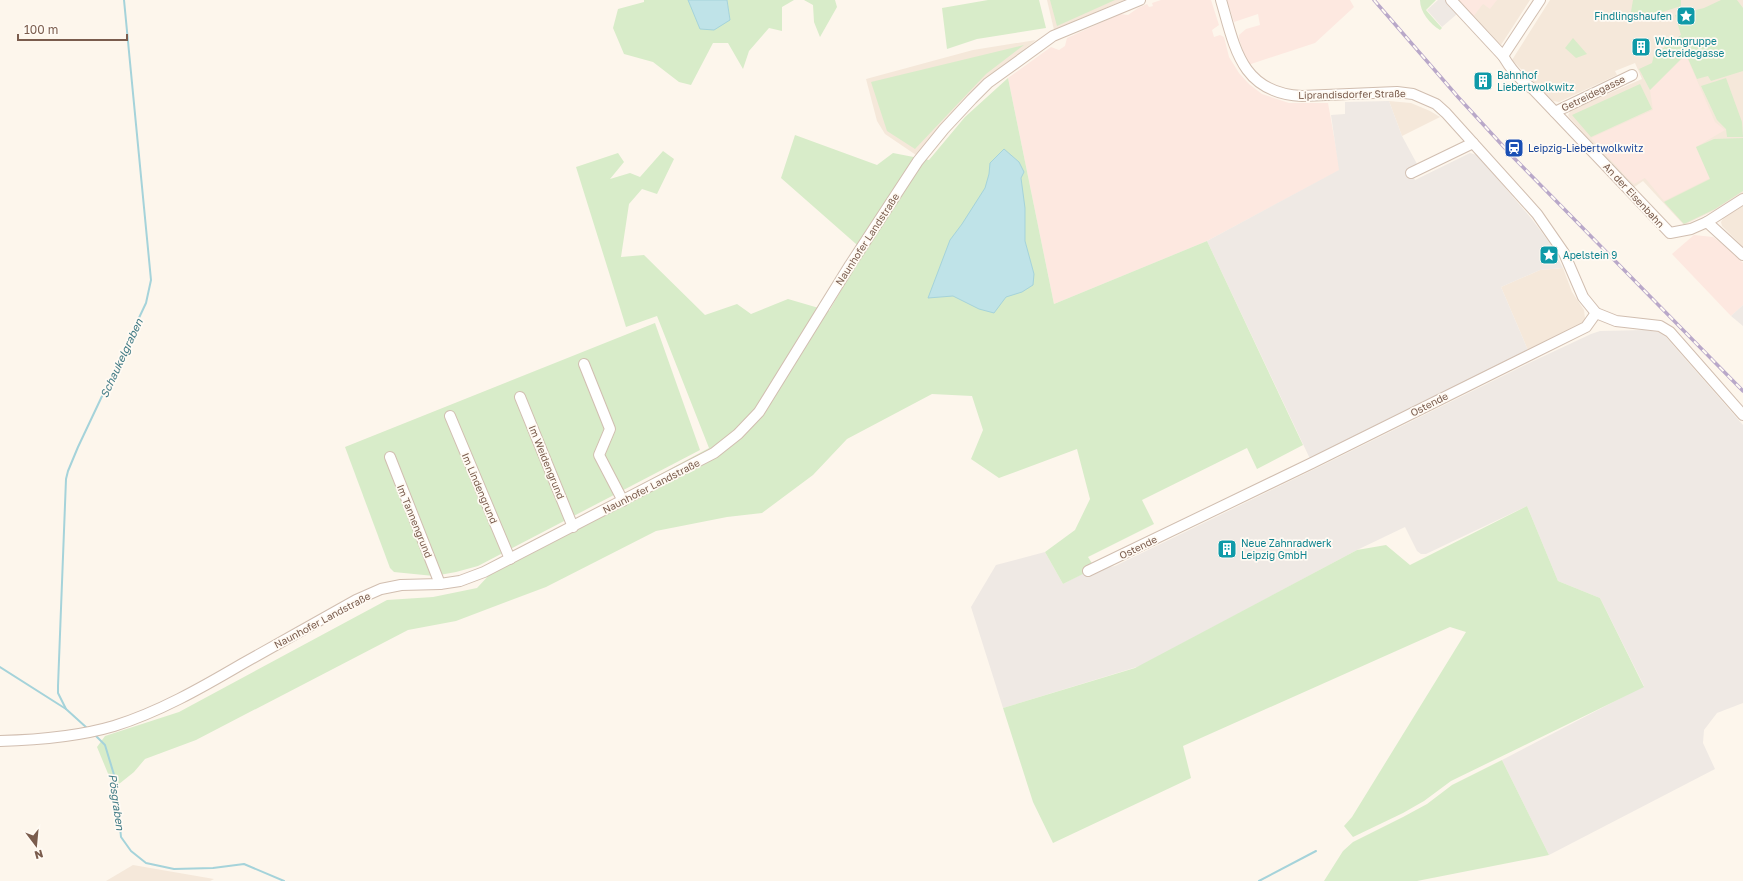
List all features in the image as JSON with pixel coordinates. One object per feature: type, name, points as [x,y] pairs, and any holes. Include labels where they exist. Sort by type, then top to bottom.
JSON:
[{"type":"street","name":"Naunhofer Landstraße","points":[[0,741],[43,740],[114,726],[189,695],[349,604],[381,589],[401,585],[440,584],[460,581],[484,572],[510,560],[714,453],[738,434],[758,412],[850,265],[918,161],[944,129],[972,99],[988,83],[1053,36],[1140,0]]},
{"type":"street","name":"Liprandisdorfer Straße","points":[[1221,0],[1237,54],[1253,78],[1269,89],[1279,93],[1296,95],[1397,92],[1413,94],[1436,104],[1522,196],[1564,253],[1578,290],[1596,313]]},
{"type":"street","name":"An der Eisenbahn","points":[[1451,0],[1503,56],[1508,65],[1555,112],[1670,233],[1691,229],[1707,222]]},
{"type":"street","points":[[1503,56],[1540,0]]},
{"type":"street","name":"Getreidegasse","points":[[1555,112],[1632,75]]},
{"type":"street","points":[[1411,173],[1473,143]]},
{"type":"street","points":[[1743,199],[1707,222],[1743,255]]},
{"type":"street","points":[[1596,313],[1616,321],[1660,326],[1670,332],[1743,415]]},
{"type":"street","name":"Ostende","points":[[1088,571],[1326,456],[1586,327],[1596,313]]},
{"type":"street","points":[[584,364],[610,429],[599,455],[623,501]]},
{"type":"street","name":"Im Weidengrund","points":[[520,397],[573,527]]},
{"type":"street","name":"Im Lindengrund","points":[[450,416],[510,560]]},
{"type":"street","name":"Im Tannengrund","points":[[390,457],[440,584]]},
{"type":"shaded area","points":[[1047,0],[1124,0],[1054,30]]},
{"type":"shaded area","points":[[1161,0],[1211,0],[1219,25],[1212,30],[1214,37],[1220,35],[1224,37],[1229,57],[1239,73],[1249,84],[1262,94],[1289,103],[1328,103],[1340,170],[1207,241],[1054,304],[1008,78],[1051,47],[1059,50],[1065,46],[1067,38],[1120,14],[1128,15],[1147,4],[1149,7],[1153,6],[1152,3]]},
{"type":"shaded area","points":[[1227,0],[1350,0],[1354,7],[1315,43],[1248,65],[1239,35],[1246,29],[1260,25],[1258,14],[1234,22]]},
{"type":"shaded area","points":[[1438,0],[1445,0],[1457,14],[1442,27],[1427,10]]},
{"type":"shaded area","points":[[1458,0],[1497,0],[1490,9],[1483,4],[1473,17]]},
{"type":"shaded area","points":[[1459,0],[1530,0],[1501,45]]},
{"type":"shaded area","points":[[1550,0],[1743,0],[1743,193],[1715,210],[1684,225],[1643,181],[1633,188],[1568,115],[1571,110],[1642,79],[1635,63],[1615,71],[1617,75],[1559,102],[1553,101],[1512,60]]},
{"type":"shaded area","points":[[1036,40],[986,80],[916,155],[885,134],[877,121],[866,79],[973,50]]},
{"type":"shaded area","points":[[1686,55],[1715,122],[1725,130],[1696,147],[1710,178],[1664,201],[1645,178],[1634,184],[1627,178],[1591,138],[1653,110],[1650,90]]},
{"type":"shaded area","points":[[1389,101],[1411,103],[1440,117],[1402,136]]},
{"type":"shaded area","points":[[1389,101],[1402,136],[1417,164],[1409,169],[1415,180],[1470,153],[1477,155],[1531,218],[1549,242],[1563,268],[1540,270],[1501,287],[1530,355],[1312,463],[1207,241],[1339,170],[1331,115],[1345,114],[1345,102]]},
{"type":"shaded area","points":[[1743,204],[1743,247],[1722,226],[1721,222],[1724,217]]},
{"type":"shaded area","points":[[1694,235],[1713,237],[1728,248],[1743,263],[1743,305],[1731,316],[1672,254]]},
{"type":"shaded area","points":[[1563,268],[1572,292],[1584,310],[1586,327],[1530,355],[1501,287],[1540,270]]},
{"type":"shaded area","points":[[1743,305],[1743,326],[1731,316]]},
{"type":"shaded area","points":[[1645,330],[1658,332],[1666,337],[1743,425],[1743,703],[1717,713],[1704,730],[1703,743],[1715,769],[1549,855],[1502,760],[1644,686],[1600,598],[1558,581],[1527,506],[1426,554],[1421,554],[1417,551],[1405,527],[1357,550],[1140,666],[1003,708],[971,607],[996,565],[1045,552],[1063,584],[1088,571],[1115,566],[1591,334],[1600,331]]},
{"type":"shaded area","points":[[133,865],[214,879],[210,881],[106,881]]},
{"type":"green space","points":[[644,0],[688,0],[730,20],[727,0],[794,0],[782,7],[782,31],[769,28],[749,51],[743,69],[728,43],[713,43],[691,85],[679,82],[653,62],[624,54],[613,28],[618,9],[644,2]]},
{"type":"green space","points":[[804,0],[835,0],[837,7],[820,37],[814,22],[813,5]]},
{"type":"green space","points":[[988,0],[1039,0],[1046,28],[977,39],[947,49],[942,8]]},
{"type":"green space","points":[[1050,0],[1115,0],[1057,26]]},
{"type":"green space","points":[[1420,0],[1436,0],[1426,10],[1442,28],[1440,30],[1426,17],[1420,4]]},
{"type":"green space","points":[[1633,0],[1681,0],[1681,6],[1629,23]]},
{"type":"green space","points":[[1721,0],[1737,0],[1743,8],[1743,71],[1711,81],[1708,76],[1697,79],[1686,54],[1650,90],[1639,69],[1652,63],[1654,55],[1681,35],[1675,15],[1704,8]]},
{"type":"green space","points":[[1573,38],[1587,54],[1576,58],[1565,48]]},
{"type":"green space","points":[[1024,45],[986,74],[915,149],[887,131],[871,82]]},
{"type":"green space","points":[[1008,78],[1054,304],[1207,241],[1303,445],[1257,469],[1247,448],[1142,500],[1154,524],[1088,557],[1095,568],[1063,584],[1045,552],[1075,530],[1090,499],[1077,449],[999,478],[971,459],[983,430],[972,396],[932,394],[847,439],[813,475],[762,513],[727,517],[656,531],[546,587],[456,621],[408,630],[196,740],[145,759],[134,772],[114,788],[97,747],[105,736],[179,712],[387,600],[433,597],[477,588],[506,557],[709,448],[657,316],[626,327],[576,167],[618,153],[624,162],[610,179],[630,173],[640,177],[663,151],[674,159],[657,194],[642,189],[629,204],[621,257],[644,255],[705,315],[737,304],[751,314],[788,299],[829,311],[864,251],[781,178],[795,135],[877,165],[893,153],[929,160],[965,117]]},
{"type":"green space","points":[[1726,78],[1742,122],[1743,137],[1727,137],[1726,129],[1717,120],[1701,86]]},
{"type":"green space","points":[[1640,84],[1652,109],[1591,137],[1572,115]]},
{"type":"green space","points":[[1743,138],[1743,191],[1715,209],[1684,224],[1664,202],[1710,179],[1696,147],[1714,139]]},
{"type":"green space","points":[[655,323],[700,450],[478,566],[434,576],[394,572],[390,568],[345,447]]},
{"type":"green space","points":[[1527,506],[1558,581],[1600,598],[1644,687],[1451,781],[1424,801],[1403,813],[1353,837],[1344,826],[1352,817],[1466,632],[1450,627],[1183,746],[1191,778],[1053,843],[1033,802],[1003,708],[1135,668],[1357,550],[1386,545],[1410,565]]},
{"type":"green space","points":[[1502,760],[1549,855],[1417,881],[1324,881],[1343,851],[1353,842],[1427,804],[1452,785]]},
{"type":"water","points":[[688,0],[727,0],[730,20],[714,30],[700,29]]},
{"type":"water","points":[[1004,149],[1019,162],[1024,172],[1021,178],[1025,208],[1025,241],[1034,274],[1033,285],[1022,292],[1006,297],[994,313],[979,309],[953,296],[928,298],[950,240],[985,188],[990,163]]},
{"type":"waterway","name":"Schaukelgraben","points":[[66,709],[58,693],[66,479],[78,447],[146,303],[151,280],[124,0]]},
{"type":"waterway","name":"Pösgraben","points":[[0,667],[66,709],[87,728]]},
{"type":"waterway","name":"Pösgraben","points":[[95,735],[105,745],[115,778],[121,837],[131,851],[146,863],[174,869],[213,868],[244,864],[284,881]]},
{"type":"waterway","points":[[1259,881],[1316,851]]},
{"type":"railway","points":[[1374,0],[1458,97],[1514,158],[1743,391]]},
{"type":"place","name":"Findlingshaufen","points":[[1686,16]]},
{"type":"place","name":"Wohngruppe Getreidegasse","points":[[1641,47]]},
{"type":"place","name":"Bahnhof Liebertwolkwitz","points":[[1483,81]]},
{"type":"place","name":"Leipzig-Liebertwolkwitz","points":[[1514,148]]},
{"type":"place","name":"Apelstein 9","points":[[1549,255]]},
{"type":"place","name":"Neue Zahnradwerk Leipzig GmbH","points":[[1227,549]]}]
